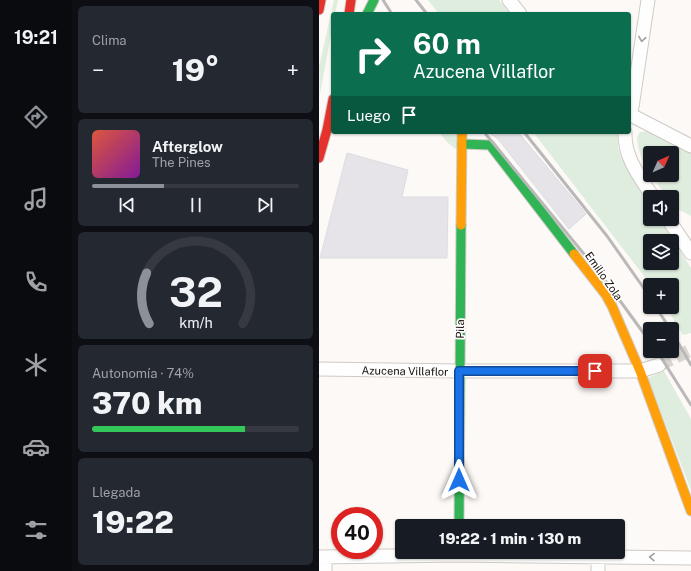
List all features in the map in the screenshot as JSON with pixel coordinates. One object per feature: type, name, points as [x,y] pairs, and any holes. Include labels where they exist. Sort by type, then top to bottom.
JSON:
[{"type":"street","points":[[319,10],[321,0]]},
{"type":"street","points":[[349,12],[351,0]]},
{"type":"street","points":[[368,12],[375,0]]},
{"type":"street","points":[[509,0],[518,12]]},
{"type":"street","points":[[631,109],[648,0]]},
{"type":"street","points":[[319,158],[323,129],[331,106]]},
{"type":"street","points":[[631,115],[691,146]]},
{"type":"street","name":"Pila","points":[[459,519],[462,134]]},
{"type":"street","points":[[625,134],[627,152],[631,164],[648,190]]},
{"type":"street","name":"Emilio Zola","points":[[462,144],[490,145],[606,295],[640,370],[691,511]]},
{"type":"street","points":[[673,226],[691,253]]},
{"type":"street","name":"Azucena Villaflor","points":[[319,369],[459,371],[640,370],[659,365]]},
{"type":"street","points":[[325,571],[322,557],[395,555]]},
{"type":"street","points":[[625,557],[691,558]]},
{"type":"street","points":[[598,559],[598,571]]},
{"type":"green space","points":[[334,0],[338,0],[335,12],[331,12]]},
{"type":"green space","points":[[428,0],[499,0],[508,12],[437,12]]},
{"type":"green space","points":[[331,13],[331,35],[320,94],[319,67]]},
{"type":"green space","points":[[650,131],[678,146],[643,146],[643,160],[638,147],[637,137],[640,132]]},
{"type":"green space","points":[[441,134],[458,134],[457,150],[447,142]]},
{"type":"green space","points":[[535,134],[617,134],[618,148],[621,157],[643,192],[643,226],[664,226],[669,234],[643,234],[643,270],[679,270],[679,249],[691,268],[691,333],[683,335],[679,328],[679,322],[675,322],[670,314],[679,314],[679,278],[646,278]]},
{"type":"green space","points":[[679,147],[691,153],[691,216],[679,210],[679,190],[662,190],[656,182],[679,182]]},
{"type":"green space","points":[[664,371],[691,419],[691,490],[648,378]]},
{"type":"building","points":[[491,134],[520,134],[586,214],[569,229],[498,139]]},
{"type":"building","points":[[347,153],[408,170],[402,197],[448,197],[447,258],[320,258]]},
{"type":"tunnel","points":[[659,365],[691,350]]},
{"type":"railway","points":[[383,0],[391,12]]},
{"type":"railway","points":[[416,0],[425,12]]},
{"type":"railway","points":[[486,134],[602,276],[643,332]]},
{"type":"railway","points":[[526,134],[607,236],[643,287]]},
{"type":"railway","points":[[660,314],[666,322]]},
{"type":"railway","points":[[679,344],[691,365]]},
{"type":"railway","points":[[661,358],[691,405]]},
{"type":"traffic: fast","points":[[368,12],[374,0]]},
{"type":"traffic: fast","points":[[462,144],[490,145],[574,254]]},
{"type":"traffic: fast","points":[[459,519],[461,225]]},
{"type":"traffic: slow","points":[[461,225],[462,134]]},
{"type":"traffic: slow","points":[[574,254],[606,295],[612,306],[640,371],[691,511]]},
{"type":"traffic: jam","points":[[319,10],[321,0]]},
{"type":"traffic: jam","points":[[349,12],[351,0]]},
{"type":"traffic: jam","points":[[319,158],[331,109]]},
{"type":"route","points":[[459,480],[459,371],[595,371]]}]
